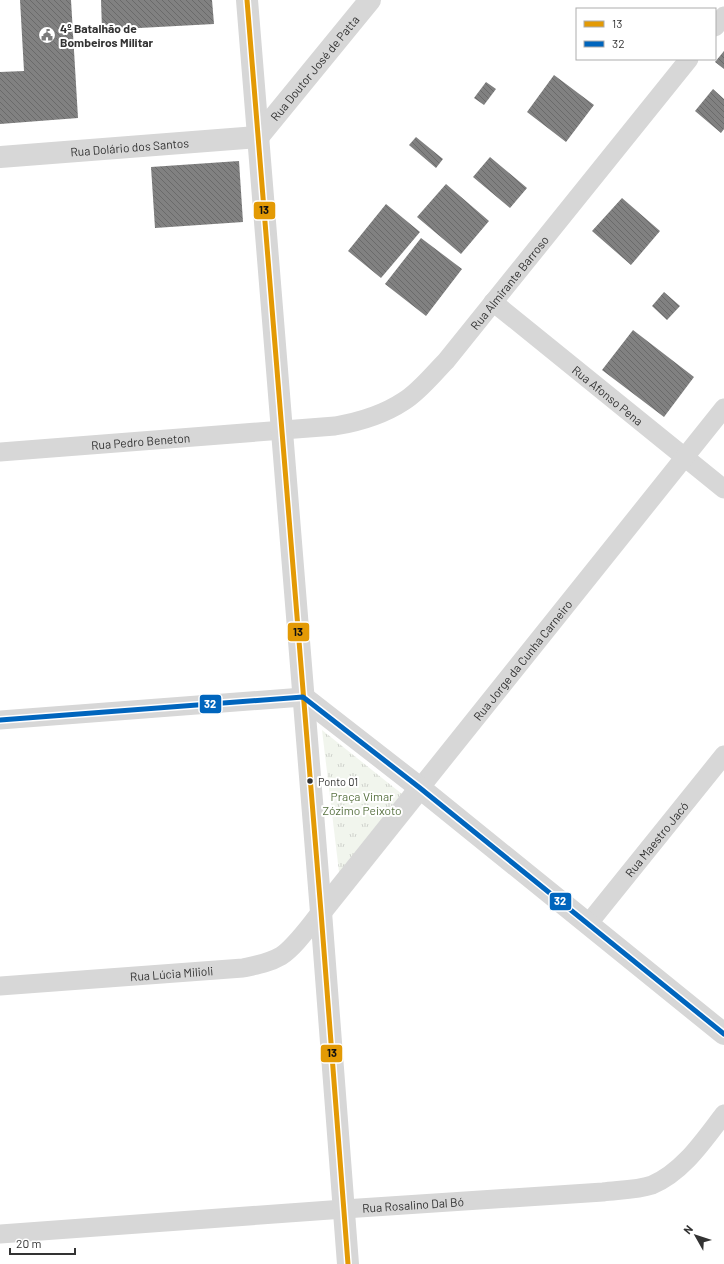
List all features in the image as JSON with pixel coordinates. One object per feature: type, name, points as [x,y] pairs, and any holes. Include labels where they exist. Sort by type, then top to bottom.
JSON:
[{"type":"street","points":[[247,0],[348,1264]]},
{"type":"street","name":"Rua Doutor José de Patta","points":[[258,137],[370,0]]},
{"type":"street","points":[[716,26],[724,16]]},
{"type":"street","name":"Rua Almirante Barroso","points":[[282,430],[354,423],[380,414],[405,401],[426,382],[446,360],[688,60]]},
{"type":"street","name":"Rua Dolário dos Santos","points":[[0,157],[258,137]]},
{"type":"street","name":"Rua Afonso Pena","points":[[493,302],[724,489]]},
{"type":"street","name":"Rua Jorge da Cunha Carneiro","points":[[321,912],[724,408]]},
{"type":"street","name":"Rua Pedro Beneton","points":[[0,452],[282,430]]},
{"type":"street","points":[[0,720],[303,697],[420,788],[724,1034]]},
{"type":"street","name":"Rua Maestro Jacó","points":[[588,924],[724,755]]},
{"type":"street","name":"Rua Lúcia Milioli","points":[[0,986],[251,967],[266,963],[282,955],[298,940],[321,912]]},
{"type":"street","name":"Rua Rosalino Dal Bó","points":[[0,1234],[603,1192],[635,1188],[651,1185],[665,1178],[681,1166],[724,1114]]},
{"type":"green space","name":"Praça Vimar Zózimo Peixoto","points":[[322,730],[407,798],[340,880]]},
{"type":"building","name":"4º Batalhão de Bombeiros Militar","points":[[20,0],[71,0],[78,118],[0,124],[0,72],[24,71]]},
{"type":"building","points":[[101,0],[212,0],[214,24],[102,30]]},
{"type":"building","points":[[724,51],[724,69],[715,62]]},
{"type":"building","points":[[554,75],[594,105],[566,142],[527,112]]},
{"type":"building","points":[[486,82],[496,89],[484,105],[474,98]]},
{"type":"building","points":[[713,89],[724,99],[724,129],[721,133],[695,111]]},
{"type":"building","points":[[416,137],[443,159],[436,168],[409,145]]},
{"type":"building","points":[[490,157],[527,188],[510,208],[473,177]]},
{"type":"building","points":[[239,161],[243,222],[155,228],[151,167]]},
{"type":"building","points":[[446,184],[489,221],[461,254],[417,217]]},
{"type":"building","points":[[622,198],[660,231],[631,265],[592,231]]},
{"type":"building","points":[[386,204],[420,232],[381,278],[348,251]]},
{"type":"building","points":[[421,238],[462,269],[426,316],[385,284]]},
{"type":"building","points":[[664,292],[680,306],[667,320],[652,306]]},
{"type":"building","points":[[633,330],[694,377],[664,417],[602,370]]},
{"type":"transit line","name":"13","points":[[247,0],[348,1264]]},
{"type":"transit line","name":"32","points":[[0,720],[303,697],[420,788],[724,1034]]},
{"type":"place","name":"4º Batalhão de Bombeiros Militar","points":[[47,35]]},
{"type":"place","name":"Ponto 01","points":[[310,781]]}]
